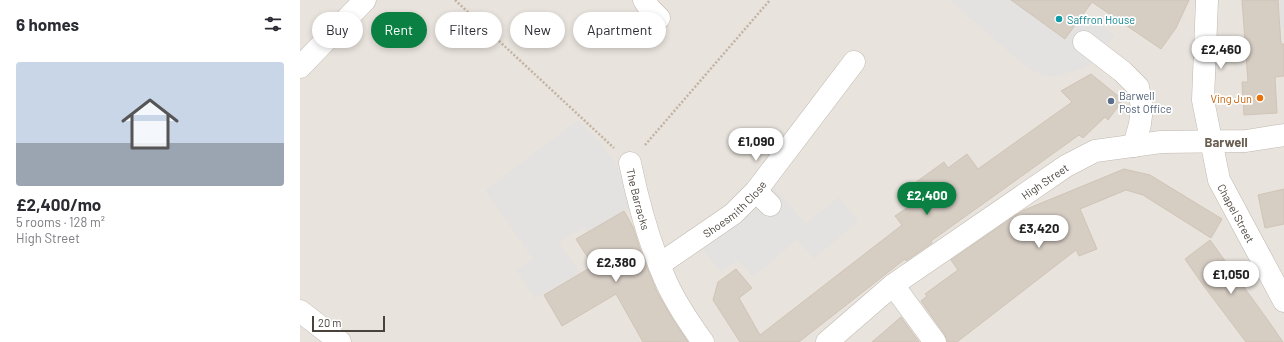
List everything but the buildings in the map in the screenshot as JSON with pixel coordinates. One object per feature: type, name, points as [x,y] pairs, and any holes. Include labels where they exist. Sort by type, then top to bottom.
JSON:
[{"type":"street","points":[[300,67],[365,0]]},
{"type":"street","points":[[644,0],[653,12]]},
{"type":"street","name":"Chapel Street","points":[[1207,0],[1203,100],[1219,180],[1284,302]]},
{"type":"street","points":[[1084,42],[1123,72],[1138,87],[1142,107],[1140,124],[1134,146]]},
{"type":"street","name":"Shoesmith Close","points":[[660,264],[726,230],[733,214],[763,198],[854,62]]},
{"type":"street","name":"High Street","points":[[827,342],[893,285],[1066,166],[1095,151],[1160,142],[1246,141],[1284,135]]},
{"type":"street","name":"The Barracks","points":[[630,163],[638,204],[666,280],[692,326],[703,342]]},
{"type":"street","points":[[893,285],[935,342]]},
{"type":"street","points":[[300,311],[340,342]]},
{"type":"path","points":[[455,0],[630,163],[770,0]]},
{"type":"shaded area","points":[[300,0],[1284,0],[1284,342],[300,342]]},
{"type":"shaded area","points":[[949,0],[1011,0],[1066,39],[1085,13],[1115,35],[1095,62],[1084,68],[1058,76],[1047,76],[1034,72],[1023,64]]},
{"type":"shaded area","points":[[1279,0],[1284,0],[1284,28],[1281,28]]},
{"type":"shaded area","points":[[578,120],[598,140],[616,164],[630,207],[588,232],[585,227],[559,242],[580,273],[535,299],[516,270],[533,259],[485,190]]},
{"type":"shaded area","points":[[772,184],[806,224],[838,197],[859,221],[814,259],[797,240],[753,277],[738,260],[720,272],[700,246]]},
{"type":"place","name":"Saffron House","points":[[1059,19]]},
{"type":"place","name":"Ving Jun","points":[[1260,98]]},
{"type":"place","name":"Barwell Post Office","points":[[1111,101]]},
{"type":"district","name":"Barwell","points":[[1226,142]]}]
